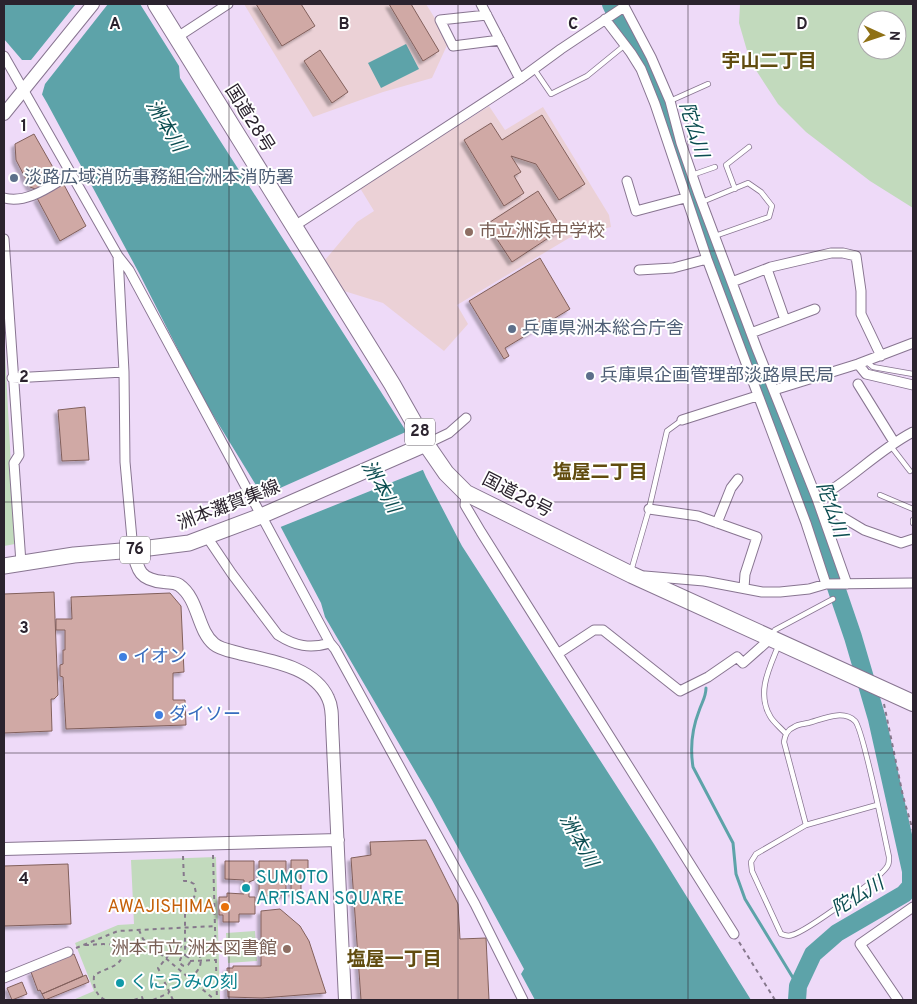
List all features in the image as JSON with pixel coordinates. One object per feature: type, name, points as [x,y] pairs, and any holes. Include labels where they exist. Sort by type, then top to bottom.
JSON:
[{"type":"highway","name":"国道28号","points":[[156,4],[386,376],[422,446],[466,493],[631,575],[913,703]]},
{"type":"main road","name":"洲本灘賀集線","points":[[4,566],[74,555],[175,546],[207,537],[261,516],[422,446]]},
{"type":"street","points":[[4,114],[93,4]]},
{"type":"street","points":[[176,38],[228,4]]},
{"type":"street","points":[[481,4],[520,79]]},
{"type":"street","points":[[293,227],[520,79],[623,5],[651,57],[670,101],[692,175],[757,350],[822,512],[847,584]]},
{"type":"street","points":[[487,15],[440,20],[453,46],[500,40]]},
{"type":"street","points":[[604,19],[641,69],[655,104],[685,198],[757,396],[806,523],[826,584]]},
{"type":"street","points":[[4,56],[27,87],[71,174],[118,256],[129,270],[330,643],[340,657],[475,904],[523,1000]]},
{"type":"street","points":[[4,198],[12,200],[26,199],[71,174]]},
{"type":"street","points":[[627,181],[636,211],[685,198]]},
{"type":"street","points":[[4,239],[12,378],[19,455],[14,463],[20,563]]},
{"type":"street","points":[[732,282],[766,269],[831,253],[856,256],[861,291],[861,314],[881,356]]},
{"type":"street","points":[[118,256],[124,372],[125,462],[133,550],[138,570],[152,581],[174,583],[187,592],[208,638],[213,644],[226,650],[294,667],[306,674],[323,689],[328,697],[331,707],[345,1000]]},
{"type":"street","points":[[638,270],[673,268],[707,259]]},
{"type":"street","points":[[766,269],[785,320]]},
{"type":"street","points":[[751,333],[815,310]]},
{"type":"street","points":[[774,390],[862,363],[913,343]]},
{"type":"street","points":[[743,355],[757,350]]},
{"type":"street","points":[[862,363],[866,374],[913,384]]},
{"type":"street","points":[[12,378],[124,372]]},
{"type":"street","points":[[858,384],[892,444]]},
{"type":"street","points":[[682,420],[757,396]]},
{"type":"street","points":[[422,446],[449,433],[466,418]]},
{"type":"street","points":[[817,499],[837,488],[892,444],[913,432]]},
{"type":"street","points":[[717,523],[731,488],[738,479]]},
{"type":"street","points":[[466,493],[465,505],[734,934]]},
{"type":"street","points":[[649,509],[698,516],[757,537],[745,574],[744,588]]},
{"type":"street","points":[[822,512],[832,511],[864,530],[901,543],[913,539]]},
{"type":"street","points":[[207,537],[278,635],[288,642],[306,647],[330,643]]},
{"type":"street","points":[[631,575],[704,581],[780,592],[809,589],[826,584],[913,583]]},
{"type":"street","points":[[559,653],[594,630],[603,630],[680,691],[708,677],[737,657],[743,663],[775,641]]},
{"type":"street","points":[[4,849],[338,840]]},
{"type":"street","points":[[898,1000],[860,944],[913,907]]},
{"type":"street","points":[[4,978],[68,952]]},
{"type":"lane","points":[[534,69],[552,94],[587,76],[625,45]]},
{"type":"lane","points":[[670,101],[708,84]]},
{"type":"lane","points":[[735,189],[726,165],[749,147]]},
{"type":"lane","points":[[692,175],[715,167]]},
{"type":"lane","points":[[702,202],[748,183],[760,192],[772,206],[770,217],[715,236]]},
{"type":"lane","points":[[862,363],[873,367],[913,374]]},
{"type":"lane","points":[[631,575],[667,431],[682,420]]},
{"type":"lane","points":[[892,444],[910,471]]},
{"type":"lane","points":[[880,496],[913,509]]},
{"type":"lane","points":[[786,734],[770,717],[764,700],[766,677],[775,641],[775,630],[832,599]]},
{"type":"lane","points":[[806,825],[784,742],[786,734],[793,727],[836,715],[847,716],[857,722],[862,734],[889,857],[888,865],[878,876],[838,906],[798,933],[789,936],[781,934],[752,871],[751,862],[756,854],[806,825],[877,805]]},
{"type":"path","points":[[883,690],[884,705],[903,796],[913,831]]},
{"type":"path","points":[[213,855],[216,926],[216,1000]]},
{"type":"path","points":[[183,856],[184,881],[194,884],[196,893],[192,901],[185,903],[185,956]]},
{"type":"path","points":[[105,1000],[97,994],[94,976],[119,962],[122,950],[119,947],[108,944],[83,945],[118,931],[216,926]]},
{"type":"path","points":[[140,930],[143,939],[216,1000]]},
{"type":"path","points":[[173,1000],[158,968],[176,949],[185,946],[195,949],[201,961],[198,970],[190,979]]},
{"type":"path","points":[[185,956],[190,961]]},
{"type":"path","points":[[185,956],[180,960],[182,965],[186,966],[190,961]]},
{"type":"path","points":[[190,961],[216,960]]},
{"type":"path","points":[[770,992],[775,1000]]},
{"type":"path","points":[[153,1000],[170,993]]},
{"type":"path","points":[[134,1000],[142,998],[143,1000]]},
{"type":"shaded area","points":[[244,4],[426,4],[449,41],[432,78],[383,92],[313,117]]},
{"type":"shaded area","points":[[740,4],[913,4],[913,208],[870,181],[806,132],[778,104],[750,61],[739,23]]},
{"type":"shaded area","name":"市立洲浜中学校","points":[[489,106],[505,130],[543,107],[609,215],[611,227],[569,238],[457,305],[468,324],[444,351],[383,303],[344,291],[325,260],[357,222],[374,211],[360,188]]},
{"type":"shaded area","points":[[4,332],[15,544],[4,546]]},
{"type":"shaded area","points":[[216,857],[220,1000],[73,1000],[94,991],[75,943],[118,925],[134,924],[131,860]]},
{"type":"shaded area","points":[[255,931],[257,961],[228,963],[226,933]]},
{"type":"water","name":"洲本川","points":[[4,4],[140,4],[179,66],[180,78],[406,431],[426,477],[462,546],[654,844],[751,1000],[535,1000],[521,974],[524,969],[432,800],[325,617],[321,603],[276,518],[202,397],[139,273],[47,103],[22,60],[4,39]]},
{"type":"water","points":[[406,44],[419,69],[381,88],[368,63]]},
{"type":"pier","points":[[76,4],[108,4],[45,84],[41,98],[19,60],[31,60]]},
{"type":"pier","points":[[408,431],[425,469],[278,528],[260,497]]},
{"type":"building","points":[[256,4],[301,4],[315,26],[282,46]]},
{"type":"building","points":[[389,4],[411,4],[439,51],[423,61]]},
{"type":"building","points":[[320,50],[348,92],[332,103],[304,61]]},
{"type":"building","points":[[542,115],[585,184],[559,200],[536,164],[511,156],[521,172],[514,176],[524,193],[504,206],[464,140],[491,123],[502,140]]},
{"type":"building","points":[[34,134],[59,178],[38,190],[30,187],[16,160],[15,144]]},
{"type":"building","points":[[63,183],[86,226],[60,241],[37,198]]},
{"type":"building","points":[[538,191],[562,229],[512,262],[487,224]]},
{"type":"building","name":"兵庫県洲本総合庁舎","points":[[540,258],[570,309],[505,348],[509,356],[504,359],[469,301]]},
{"type":"building","points":[[85,407],[89,460],[62,461],[58,410]]},
{"type":"building","points":[[54,592],[58,695],[51,699],[52,731],[4,733],[4,594]]},
{"type":"building","name":"イオン","points":[[170,593],[181,606],[184,672],[173,673],[173,700],[185,700],[186,725],[66,729],[63,677],[60,676],[60,665],[63,664],[63,650],[65,650],[65,630],[56,630],[56,619],[72,619],[71,597]]},
{"type":"building","points":[[426,840],[458,904],[460,939],[486,938],[489,1000],[361,1000],[351,858],[371,855],[370,842]]},
{"type":"building","points":[[291,860],[308,860],[308,872],[301,872],[301,893],[291,893]]},
{"type":"building","name":"SUMOTO ARTISAN SQUARE","points":[[225,861],[254,861],[254,880],[249,882],[249,897],[255,897],[255,914],[239,914],[239,922],[223,922],[223,915],[219,915],[219,897],[227,897],[227,893],[244,894],[244,880],[225,879]]},
{"type":"building","points":[[259,861],[286,861],[286,895],[259,896]]},
{"type":"building","points":[[68,864],[71,924],[4,926],[4,866]]},
{"type":"building","name":"洲本市立 洲本図書館","points":[[280,909],[300,926],[309,941],[326,993],[262,998],[228,997],[227,968],[233,968],[233,966],[261,966],[261,911]]},
{"type":"building","points":[[74,954],[83,976],[42,994],[40,990],[38,991],[31,972]]},
{"type":"building","points":[[86,975],[89,982],[45,1000],[42,994]]},
{"type":"building","points":[[22,982],[27,994],[12,1000],[7,988]]},
{"type":"waterway","name":"陀仏川","points":[[611,4],[624,31],[640,52],[662,102],[688,185],[810,511],[853,637],[877,719],[911,871],[911,886],[904,894],[837,933],[813,954],[798,986],[797,1000]]},
{"type":"waterway","points":[[706,688],[705,697],[693,732],[693,767],[733,843],[736,874],[745,899],[798,986]]},
{"type":"place","name":"淡路広域消防事務組合洲本消防署","points":[[14,178]]},
{"type":"place","name":"市立洲浜中学校","points":[[469,232]]},
{"type":"place","name":"兵庫県洲本総合庁舎","points":[[512,329]]},
{"type":"place","name":"兵庫県企画管理部淡路県民局","points":[[590,376]]},
{"type":"place","name":"イオン","points":[[123,657]]},
{"type":"place","name":"ダイソー","points":[[159,715]]},
{"type":"place","name":"SUMOTO ARTISAN SQUARE","points":[[246,888]]},
{"type":"place","name":"AWAJISHIMA","points":[[225,907]]},
{"type":"place","name":"洲本市立 洲本図書館","points":[[287,949]]},
{"type":"place","name":"くにうみの刻","points":[[120,983]]},
{"type":"district","name":"宇山二丁目","points":[[769,62]]},
{"type":"district","name":"塩屋二丁目","points":[[600,473]]},
{"type":"district","name":"塩屋一丁目","points":[[394,960]]}]
